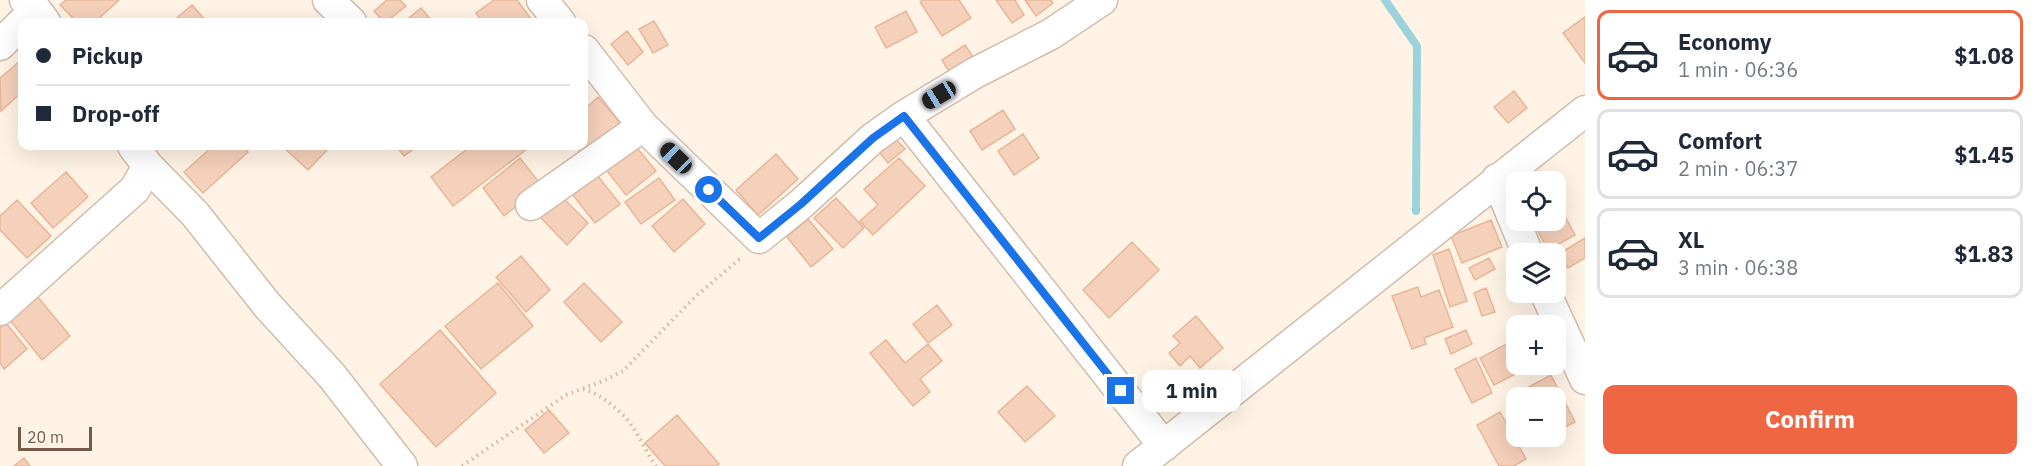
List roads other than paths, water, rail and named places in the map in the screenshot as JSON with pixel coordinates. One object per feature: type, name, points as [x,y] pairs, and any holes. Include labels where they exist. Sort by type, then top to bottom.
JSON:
[{"type":"street","points":[[328,0],[347,18]]},
{"type":"street","points":[[542,0],[557,18]]},
{"type":"street","points":[[588,55],[643,126],[759,238],[801,204],[873,138],[904,116],[984,68],[1051,34],[1102,0]]},
{"type":"street","points":[[0,45],[18,28]]},
{"type":"street","points":[[1138,466],[1585,111]]},
{"type":"street","points":[[904,116],[1164,446]]},
{"type":"street","points":[[531,206],[643,126]]},
{"type":"street","points":[[0,310],[135,189],[140,156]]},
{"type":"street","points":[[140,156],[195,214],[267,305],[332,376],[402,466]]},
{"type":"street","points":[[1497,180],[1523,243]]},
{"type":"street","points":[[1550,303],[1585,379]]},
{"type":"waterway","points":[[1385,0],[1417,46],[1416,211]]}]
